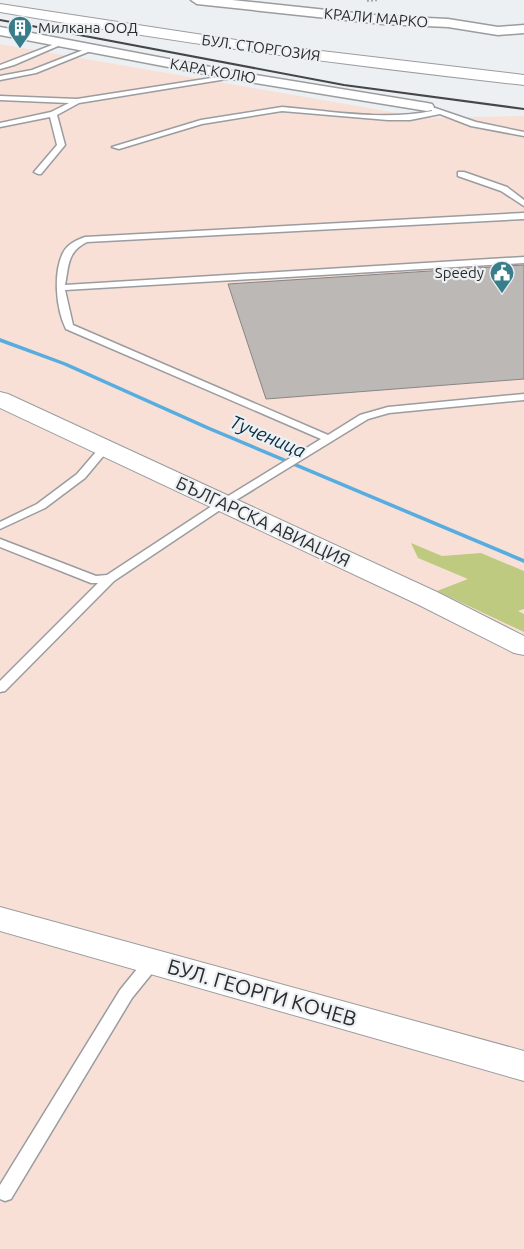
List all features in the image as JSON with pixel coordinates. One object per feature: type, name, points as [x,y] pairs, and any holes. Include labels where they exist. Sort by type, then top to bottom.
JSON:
[{"type":"main road","name":"БУЛ. СТОРГОЗИЯ","points":[[6,0],[166,26],[435,61],[524,70]]},
{"type":"main road","name":"БУЛ. СТОРГОЗИЯ","points":[[0,8],[240,46],[426,70],[524,80]]},
{"type":"main road","name":"БЪЛГАРСКА АВИАЦИЯ","points":[[0,399],[427,598],[524,647]]},
{"type":"main road","name":"БУЛ. ГЕОРГИ КОЧЕВ","points":[[0,919],[524,1066]]},
{"type":"street","name":"КРАЛИ МАРКО","points":[[197,0],[344,16],[448,23],[498,31],[524,29]]},
{"type":"street","points":[[365,1],[380,17]]},
{"type":"street","name":"КАРА КОЛЮ","points":[[0,31],[237,76],[427,108]]},
{"type":"lane","points":[[0,67],[12,64],[62,43]]},
{"type":"lane","points":[[0,78],[34,72],[91,49]]},
{"type":"lane","points":[[0,98],[77,101],[237,76]]},
{"type":"lane","points":[[0,125],[53,114],[77,101]]},
{"type":"lane","points":[[427,108],[474,124],[524,134]]},
{"type":"lane","points":[[116,147],[201,122],[282,109],[388,118],[410,118],[441,112]]},
{"type":"lane","points":[[38,172],[61,145],[53,114]]},
{"type":"lane","points":[[462,174],[504,189],[524,204]]},
{"type":"lane","points":[[327,438],[69,327],[60,288],[68,253],[73,246],[85,240],[524,216]]},
{"type":"lane","points":[[60,288],[524,260]]},
{"type":"lane","points":[[0,688],[110,578],[304,452],[364,417],[388,410],[524,397]]},
{"type":"lane","points":[[0,526],[40,506],[81,476],[105,448]]},
{"type":"lane","points":[[0,543],[95,580],[110,578]]},
{"type":"lane","points":[[5,1193],[126,994],[152,962]]},
{"type":"path","points":[[365,1],[379,0]]},
{"type":"shaded area","points":[[0,44],[426,118],[524,116],[524,1249],[0,1249]]},
{"type":"green space","points":[[411,543],[442,556],[481,553],[524,571],[524,609],[518,611],[524,614],[524,632],[437,591],[468,579],[418,558]]},
{"type":"building","points":[[524,265],[524,379],[266,399],[228,284]]},
{"type":"waterway","name":"Тученица","points":[[0,340],[65,364],[208,428],[524,561]]},
{"type":"railway","points":[[0,20],[344,85],[524,109]]},
{"type":"place","name":"Милкана OOД","points":[[20,49]]},
{"type":"place","name":"Speedy","points":[[502,294]]}]
